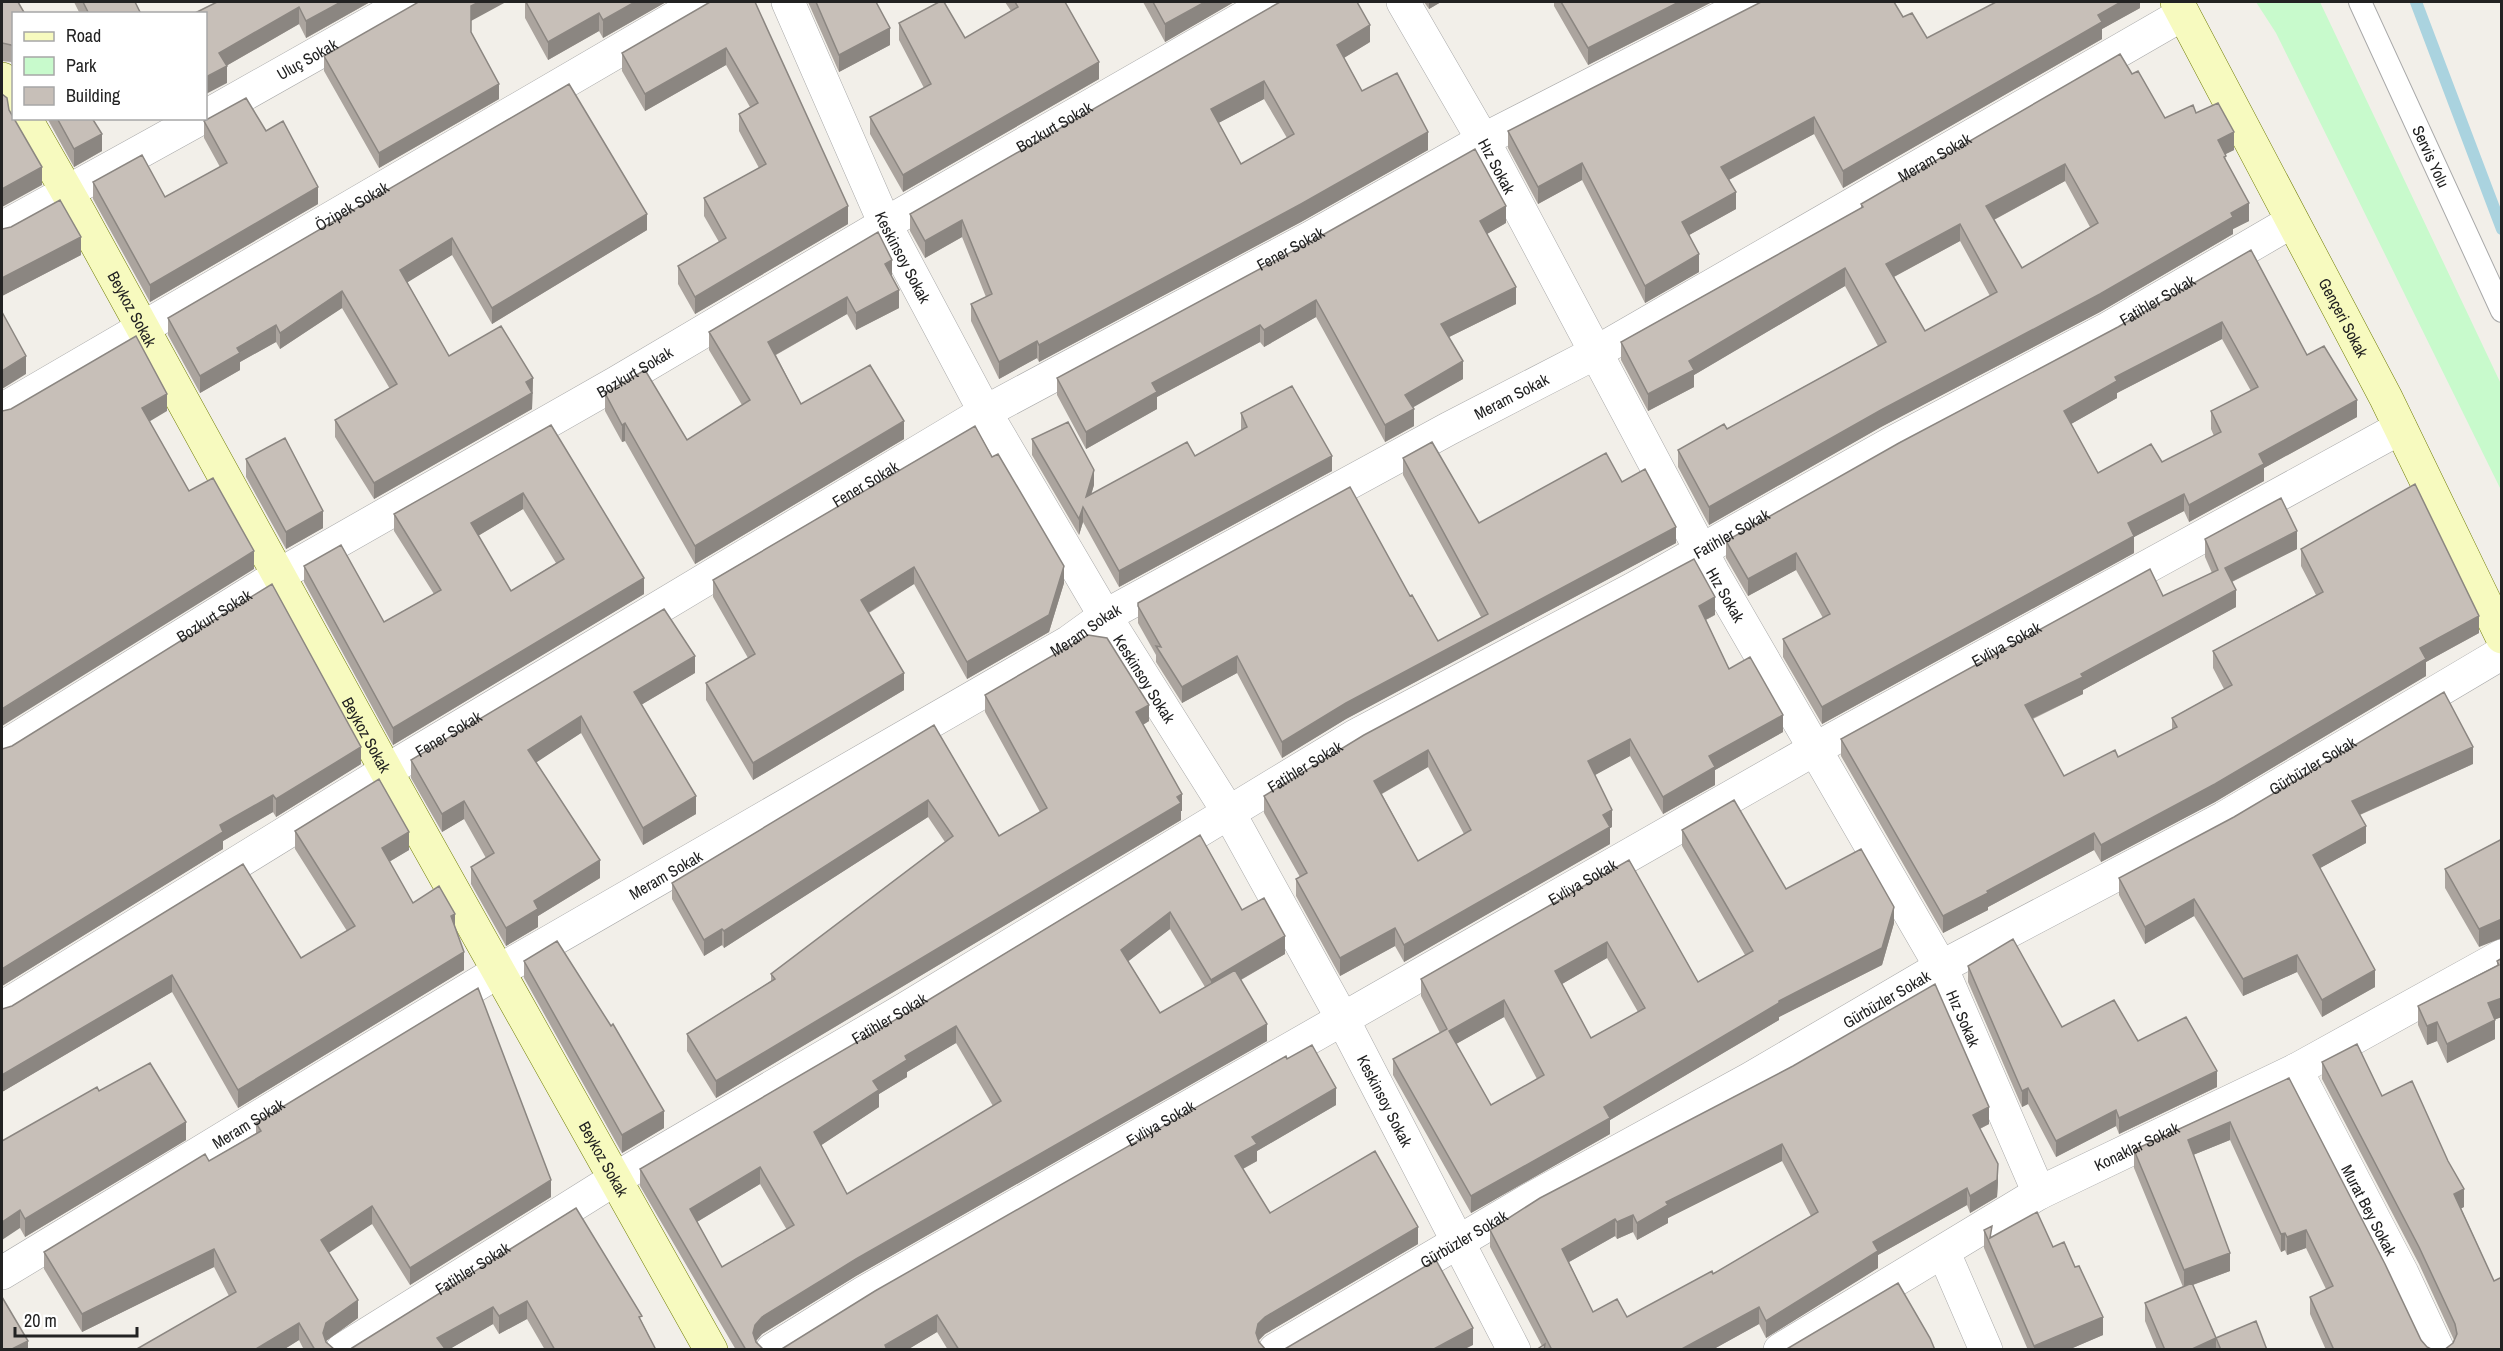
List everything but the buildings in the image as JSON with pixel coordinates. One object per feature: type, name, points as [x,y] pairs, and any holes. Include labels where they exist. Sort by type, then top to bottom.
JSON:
[{"type":"street","name":"Uluç Sokak","points":[[207,115],[408,2]]},
{"type":"street","name":"Özipek Sokak","points":[[2,410],[702,2]]},
{"type":"street","name":"Keskinsoy Sokak","points":[[788,2],[885,224],[985,412],[1105,616],[1229,813],[1342,1018],[1515,1350]]},
{"type":"street","name":"Bozkurt Sokak","points":[[2,748],[279,575],[616,383],[885,224],[1271,2]]},
{"type":"street","name":"Hız Sokak","points":[[1403,2],[1483,140],[1701,550],[1941,967],[2039,1193]]},
{"type":"street","name":"Fener Sokak","points":[[2,1008],[386,771],[985,412],[1310,238],[1483,140],[1752,2]]},
{"type":"street","name":"Gençeri Sokak","points":[[2180,8],[2400,428],[2502,637]]},
{"type":"street","name":"Meram Sokak","points":[[2,1273],[499,971],[1069,642],[1105,616],[1595,352],[2180,8]]},
{"type":"street","points":[[2,79],[12,96]]},
{"type":"street","name":"Beykoz Sokak","points":[[26,120],[386,771],[711,1350]]},
{"type":"street","points":[[2,228],[197,120]]},
{"type":"street","name":"Fatihler Sokak","points":[[342,1350],[615,1179],[902,1011],[1355,736],[1623,594],[1890,444],[2109,328],[2291,222]]},
{"type":"street","name":"Evliya Sokak","points":[[772,1350],[865,1292],[1815,749],[2400,428]]},
{"type":"street","name":"Gürbüzler Sokak","points":[[1275,1350],[1458,1242],[1750,1079],[1941,967],[2224,818],[2502,653]]},
{"type":"street","name":"Konaklar Sokak","points":[[1780,1350],[1944,1253],[2039,1193],[2295,1070],[2502,956]]},
{"type":"street","name":"Murat Bey Sokak","points":[[2295,1070],[2402,1273],[2438,1350]]},
{"type":"street","points":[[1944,1253],[1986,1350]]},
{"type":"lane","name":"Servis Yolu","points":[[2360,2],[2502,311]]},
{"type":"green space","points":[[2256,2],[2320,2],[2501,384],[2501,490],[2276,33]]},
{"type":"waterway","points":[[2416,2],[2502,229]]}]
